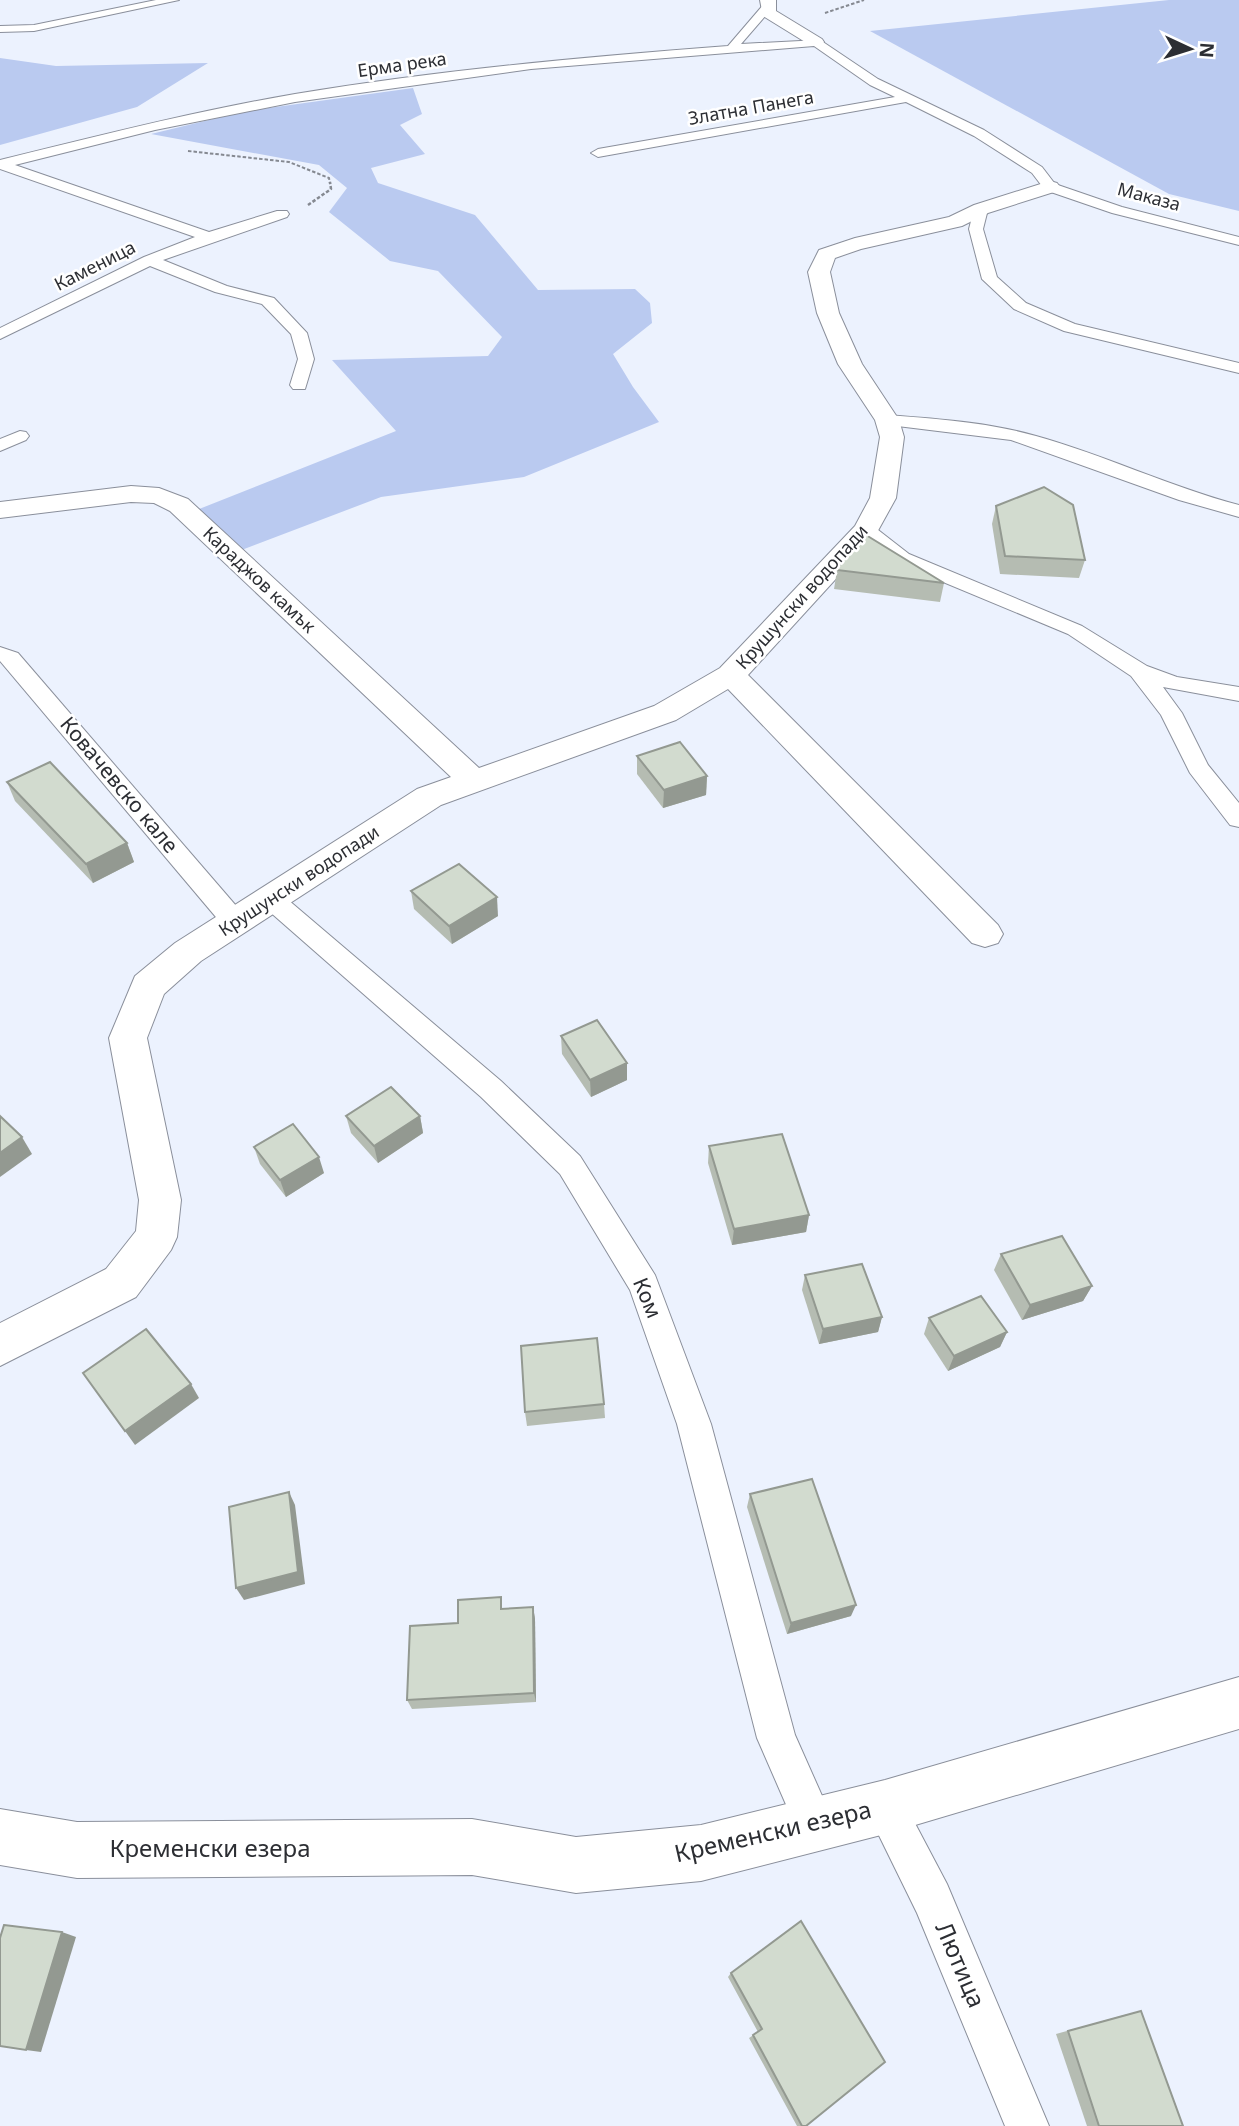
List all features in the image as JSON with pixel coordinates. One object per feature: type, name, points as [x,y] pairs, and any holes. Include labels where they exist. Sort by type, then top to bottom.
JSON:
[{"type":"street","points":[[768,3],[768,13],[816,42]]},
{"type":"street","points":[[887,420],[850,364],[828,313],[819,272],[826,254],[855,244],[955,222],[981,209],[1050,187]]},
{"type":"street","name":"Крушунски водопади","points":[[0,1346],[121,1283],[156,1237],[160,1200],[128,1038],[148,986],[188,952],[429,797],[665,713],[731,675],[866,530],[883,498],[891,437],[887,420]]},
{"type":"street","name":"Караджов камък","points":[[0,510],[131,494],[159,496],[179,505],[473,780]]},
{"type":"street","points":[[731,675],[985,933]]},
{"type":"street","name":"Кременски езера","points":[[0,1837],[77,1850],[472,1847],[576,1865],[701,1853],[886,1807],[1239,1703]]},
{"type":"lane","points":[[0,29],[34,28],[173,0]]},
{"type":"lane","points":[[731,49],[768,3]]},
{"type":"lane","points":[[816,42],[874,82],[979,133],[1037,170],[1050,187]]},
{"type":"lane","name":"Ерма река","points":[[0,164],[123,134],[295,99],[531,65],[816,42]]},
{"type":"lane","name":"Златна Панега","points":[[598,153],[910,98]]},
{"type":"lane","points":[[0,164],[209,237]]},
{"type":"lane","name":"Маказа","points":[[1050,187],[1117,209],[1239,241]]},
{"type":"lane","points":[[981,209],[976,229],[990,279],[1020,306],[1070,328],[1239,368]]},
{"type":"lane","name":"Каменица","points":[[0,334],[149,260],[209,237],[282,214]]},
{"type":"lane","points":[[149,260],[221,289],[268,300],[299,333],[306,359],[299,385]]},
{"type":"lane","points":[[887,420],[984,431],[1030,440],[1194,501],[1239,511]]},
{"type":"lane","points":[[0,446],[20,436]]},
{"type":"lane","points":[[866,530],[902,558],[1075,629],[1139,671],[1173,683],[1239,694]]},
{"type":"lane","name":"Ковачевско кале","points":[[0,653],[10,658],[236,922]]},
{"type":"lane","points":[[1139,671],[1171,713],[1198,768],[1239,819]]},
{"type":"lane","name":"Ком","points":[[271,899],[491,1089],[570,1165],[644,1285],[694,1424],[776,1738],[815,1825]]},
{"type":"lane","name":"Лютица","points":[[886,1807],[932,1899],[1027,2126]]},
{"type":"path","points":[[123,134],[154,144],[198,152],[289,162],[329,178],[331,189],[320,198],[307,206],[282,214]]},
{"type":"shaded area","points":[[1169,0],[1239,0],[1239,211],[1169,194],[870,31]]},
{"type":"shaded area","points":[[0,58],[56,66],[208,63],[137,107],[0,145]]},
{"type":"shaded area","points":[[413,88],[422,114],[400,125],[425,154],[371,168],[378,183],[475,215],[538,290],[635,289],[650,303],[652,323],[613,354],[659,422],[524,477],[381,497],[218,559],[184,515],[396,431],[332,360],[488,356],[502,337],[438,271],[390,261],[329,212],[347,188],[319,165],[151,134],[246,111]]},
{"type":"building","points":[[1044,487],[1073,505],[1085,560],[1005,556],[996,506]]},
{"type":"building","points":[[866,535],[944,583],[837,570]]},
{"type":"building","points":[[680,742],[707,776],[664,790],[637,756]]},
{"type":"building","points":[[50,762],[127,843],[86,864],[7,782]]},
{"type":"building","points":[[459,864],[497,897],[449,926],[411,891]]},
{"type":"building","points":[[597,1020],[627,1063],[590,1080],[561,1036]]},
{"type":"building","points":[[391,1087],[420,1116],[374,1146],[346,1116]]},
{"type":"building","points":[[0,1116],[22,1137],[0,1153]]},
{"type":"building","points":[[293,1124],[319,1157],[280,1180],[254,1147]]},
{"type":"building","points":[[782,1134],[809,1215],[734,1229],[709,1146]]},
{"type":"building","points":[[1062,1236],[1092,1286],[1030,1305],[1001,1254]]},
{"type":"building","points":[[862,1264],[882,1317],[823,1329],[805,1275]]},
{"type":"building","points":[[981,1296],[1007,1332],[954,1356],[929,1318]]},
{"type":"building","points":[[146,1329],[191,1384],[125,1431],[83,1373]]},
{"type":"building","points":[[597,1338],[604,1404],[525,1412],[521,1346]]},
{"type":"building","points":[[812,1479],[856,1605],[791,1623],[750,1494]]},
{"type":"building","points":[[289,1492],[298,1572],[236,1588],[229,1507]]},
{"type":"building","points":[[501,1597],[501,1609],[533,1607],[534,1693],[407,1700],[410,1626],[458,1623],[458,1600]]},
{"type":"building","points":[[801,1921],[885,2062],[806,2126],[802,2126],[753,2035],[762,2029],[731,1973]]},
{"type":"building","points":[[4,1925],[62,1932],[26,2050],[0,2046],[0,1938]]},
{"type":"building","points":[[1141,2011],[1183,2126],[1099,2126],[1068,2031]]}]
